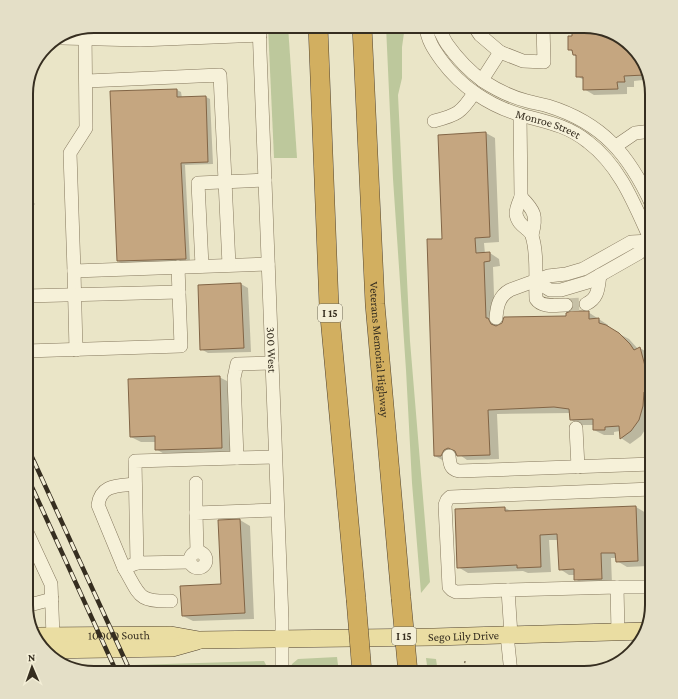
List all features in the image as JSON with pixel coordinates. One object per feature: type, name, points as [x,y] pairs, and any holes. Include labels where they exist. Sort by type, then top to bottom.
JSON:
[{"type":"highway","name":"I 15","points":[[318,33],[329,306],[361,666]]},
{"type":"highway","name":"Veterans Memorial Highway","points":[[362,33],[375,304],[407,666]]},
{"type":"main road","name":"Sego Lily Drive","points":[[282,638],[434,637],[639,631]]},
{"type":"main road","name":"10000 South","points":[[46,636],[171,634],[199,640],[282,638]]},
{"type":"main road","name":"10000 South","points":[[53,650],[172,648],[199,640]]},
{"type":"street","points":[[76,350],[70,153],[86,128],[87,80],[85,34],[140,40],[233,33]]},
{"type":"street","name":"300 West","points":[[259,33],[282,620],[282,666]]},
{"type":"street","name":"Monroe Street","points":[[426,33],[426,36],[435,52],[446,67],[459,81],[474,93],[495,105],[520,115],[545,120],[568,129],[587,141],[604,155],[627,188],[645,227]]},
{"type":"street","name":"Monroe Street","points":[[441,33],[457,57],[468,69],[482,80],[512,96],[552,107],[580,119],[605,136],[616,146],[635,172],[645,191]]},
{"type":"street","points":[[479,33],[500,52],[523,61],[544,62],[543,33]]},
{"type":"street","points":[[482,80],[500,52]]},
{"type":"street","points":[[87,80],[220,75],[229,265]]},
{"type":"street","points":[[434,121],[453,116],[466,106],[474,93]]},
{"type":"street","points":[[520,115],[521,197],[517,205],[516,214],[518,221],[532,235],[536,266],[536,299],[539,303],[543,304],[566,305]]},
{"type":"street","points":[[616,146],[635,133],[645,132]]},
{"type":"street","points":[[202,266],[198,182],[265,180]]},
{"type":"street","points":[[596,272],[631,242],[645,242]]},
{"type":"street","points":[[74,271],[268,264]]},
{"type":"street","points":[[33,351],[181,346],[178,267]]},
{"type":"street","points":[[496,318],[497,306],[505,292],[548,276],[566,274],[583,269],[596,272]]},
{"type":"street","points":[[586,304],[595,298],[598,293],[596,272]]},
{"type":"street","points":[[33,296],[179,292]]},
{"type":"street","points":[[237,458],[234,378],[237,364],[272,363]]},
{"type":"street","points":[[576,428],[578,467]]},
{"type":"street","points":[[449,456],[450,465],[454,470],[459,471],[645,464]]},
{"type":"street","points":[[137,563],[135,461],[275,457]]},
{"type":"street","points":[[124,568],[137,563],[194,557],[196,483]]},
{"type":"street","points":[[135,484],[109,487],[100,495],[98,505],[124,568],[140,595],[154,602],[171,601]]},
{"type":"street","points":[[645,489],[450,497],[445,506],[449,587],[456,592],[645,586]]},
{"type":"street","points":[[196,513],[277,510]]},
{"type":"street","points":[[33,545],[51,584],[52,599],[46,636]]},
{"type":"street","points":[[617,587],[618,632]]},
{"type":"street","points":[[508,590],[511,666]]},
{"type":"street","points":[[33,604],[52,599]]},
{"type":"path","points":[[464,666],[465,661]]},
{"type":"green space","points":[[268,33],[288,33],[297,158],[274,158]]},
{"type":"green space","points":[[386,33],[404,33],[402,47],[402,78],[398,95],[410,341],[430,582],[421,593],[412,483],[393,179]]},
{"type":"green space","points":[[337,657],[338,666],[292,666],[298,659]]},
{"type":"green space","points":[[426,658],[436,659],[437,666],[427,666]]},
{"type":"green space","points":[[264,661],[266,666],[134,666]]},
{"type":"building","points":[[572,33],[588,33],[611,39],[630,54],[642,75],[624,76],[625,82],[617,82],[618,89],[583,90],[583,77],[576,77],[576,55],[573,55],[572,50],[568,50],[568,36],[572,36]]},
{"type":"building","points":[[177,89],[177,97],[206,96],[208,162],[181,163],[186,259],[117,261],[110,91]]},
{"type":"building","points":[[486,132],[490,237],[475,238],[476,253],[490,252],[490,261],[484,262],[486,318],[488,318],[491,324],[496,326],[502,323],[504,317],[566,316],[566,313],[571,311],[589,311],[589,319],[599,318],[599,323],[606,325],[619,333],[634,350],[640,347],[645,366],[645,392],[643,406],[639,420],[631,431],[620,439],[619,426],[605,427],[605,430],[593,430],[593,419],[570,420],[569,409],[554,407],[488,410],[490,455],[457,456],[455,451],[448,448],[444,450],[441,456],[434,456],[427,239],[442,239],[438,135]]},
{"type":"building","points":[[241,283],[244,348],[200,350],[198,285]]},
{"type":"building","points":[[220,376],[222,448],[155,450],[155,436],[130,437],[128,379]]},
{"type":"building","points":[[636,506],[638,561],[616,562],[615,553],[601,553],[602,579],[574,580],[574,569],[559,570],[557,534],[540,535],[541,567],[517,568],[517,565],[457,568],[455,509],[505,507],[505,511]]},
{"type":"building","points":[[240,519],[245,613],[182,616],[180,586],[221,584],[218,520]]},
{"type":"tunnel","points":[[566,305],[586,304]]},
{"type":"railway","points":[[33,459],[128,666]]},
{"type":"railway","points":[[33,489],[114,666]]}]
